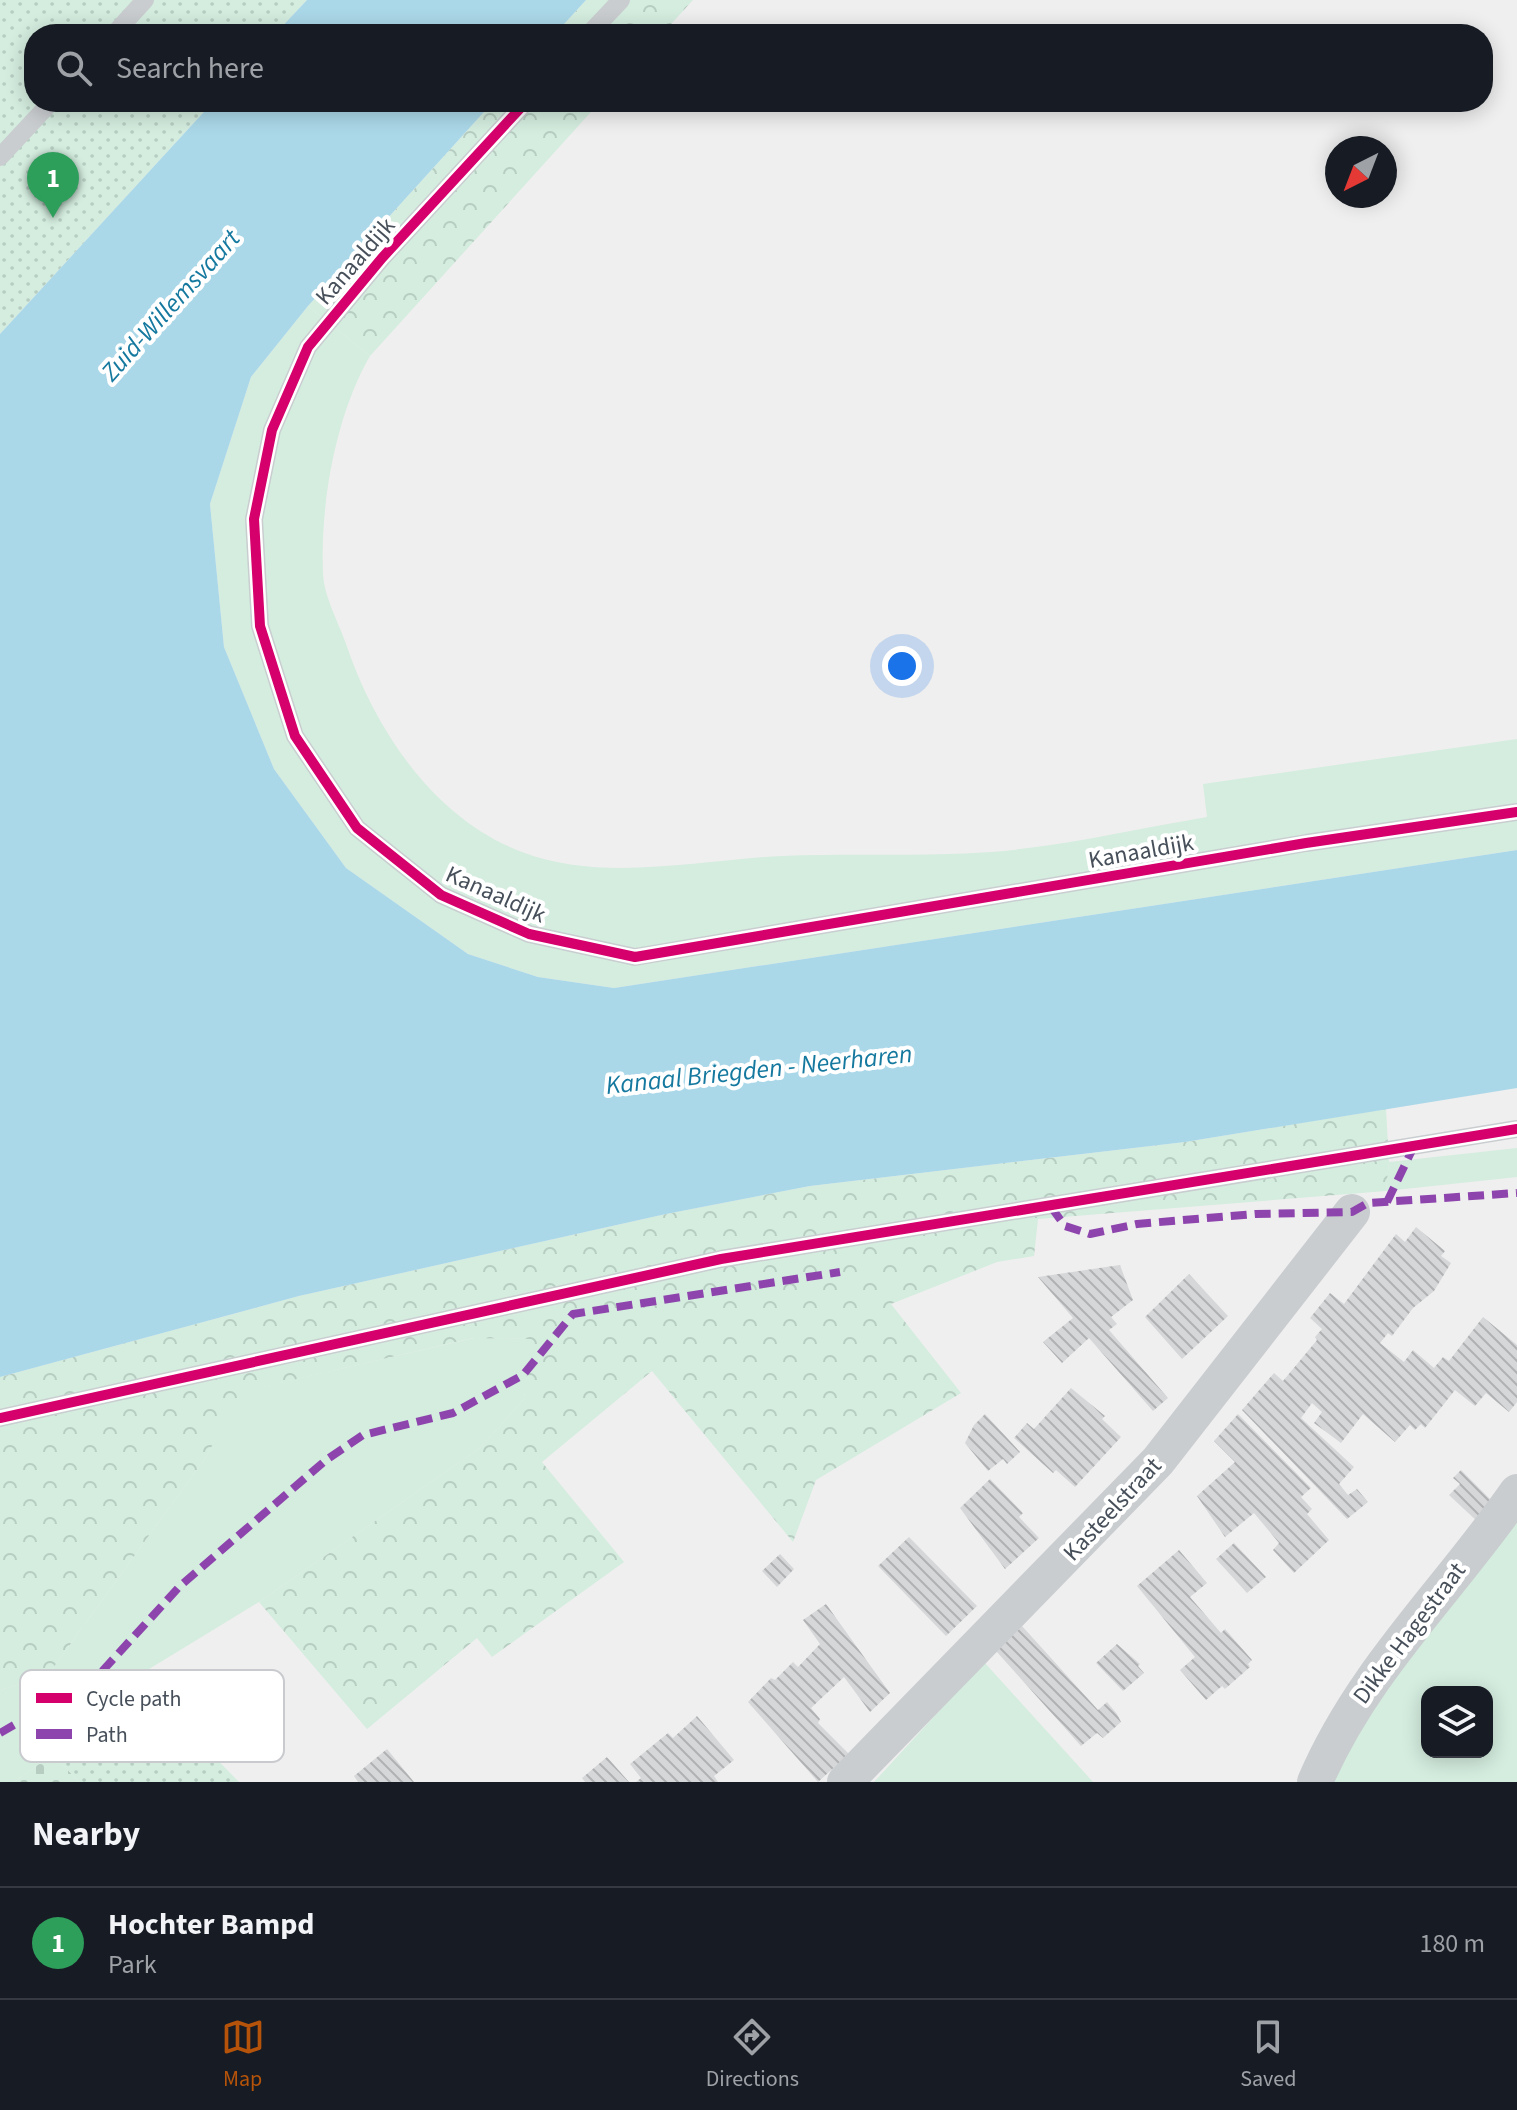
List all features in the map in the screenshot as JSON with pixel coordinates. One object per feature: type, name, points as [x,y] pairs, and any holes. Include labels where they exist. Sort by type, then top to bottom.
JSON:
[{"type":"street","name":"Kasteelstraat","points":[[845,1782],[1158,1461],[1352,1212]]},
{"type":"street","name":"Dikke Hagestraat","points":[[1315,1782],[1333,1741],[1361,1692],[1517,1492]]},
{"type":"lane","points":[[123,24],[145,0]]},
{"type":"lane","points":[[598,24],[621,0]]},
{"type":"lane","points":[[0,157],[42,112]]},
{"type":"lane","name":"Kanaaldijk","points":[[517,112],[382,258],[308,347],[272,430],[254,519],[260,626],[295,736],[357,828],[441,895],[529,934],[635,957],[1306,843],[1517,812]]},
{"type":"lane","points":[[0,1418],[721,1259],[1517,1129]]},
{"type":"green space","points":[[0,0],[307,0],[284,24],[24,24],[24,112],[204,112],[0,334]]},
{"type":"green space","points":[[586,0],[693,0],[671,24],[564,24]]},
{"type":"green space","points":[[484,112],[591,112],[370,356],[308,306]]},
{"type":"green space","points":[[308,306],[370,356],[358,379],[339,432],[324,518],[323,572],[326,590],[358,676],[391,739],[435,794],[461,818],[490,837],[522,852],[553,861],[618,868],[782,856],[940,854],[1019,849],[1207,817],[1203,784],[1517,739],[1517,850],[614,988],[538,977],[468,954],[346,868],[274,769],[224,647],[210,504],[251,377]]},
{"type":"green space","points":[[1386,1109],[1389,1162],[1386,1191],[1038,1219],[1034,1256],[997,1262],[891,1304],[961,1393],[816,1480],[793,1542],[652,1371],[542,1462],[624,1562],[492,1657],[477,1638],[367,1729],[259,1602],[480,1448],[524,1399],[531,1339],[473,1338],[241,1392],[206,1457],[53,1668],[20,1670],[20,1684],[0,1690],[0,1377],[299,1296],[666,1214],[810,1186],[1185,1142]]},
{"type":"green space","points":[[1517,1148],[1517,1177],[1386,1191],[1389,1162]]},
{"type":"green space","points":[[474,1338],[532,1339],[524,1399],[480,1448],[259,1602],[147,1670],[50,1670],[206,1457],[240,1392]]},
{"type":"green space","points":[[1517,1506],[1517,1782],[1329,1782],[1347,1742]]},
{"type":"green space","points":[[984,1662],[1093,1782],[874,1782]]},
{"type":"green space","points":[[20,1684],[20,1762],[42,1762],[14,1782],[0,1782],[0,1690]]},
{"type":"green space","points":[[42,1762],[60,1762],[79,1782],[14,1782]]},
{"type":"green space","points":[[60,1762],[219,1762],[239,1782],[79,1782]]},
{"type":"water","points":[[307,0],[586,0],[564,24],[284,24]]},
{"type":"water","points":[[204,112],[484,112],[308,306],[251,377],[210,504],[224,647],[274,769],[346,868],[468,954],[538,977],[614,988],[1517,850],[1517,1088],[1185,1142],[810,1186],[666,1214],[299,1296],[0,1377],[0,334]]},
{"type":"building","points":[[1416,1227],[1445,1251],[1441,1256],[1451,1263],[1434,1291],[1413,1308],[1392,1336],[1388,1333],[1380,1343],[1404,1362],[1413,1350],[1434,1368],[1443,1357],[1449,1361],[1483,1317],[1517,1345],[1517,1402],[1509,1412],[1486,1393],[1475,1406],[1455,1390],[1425,1428],[1421,1424],[1415,1430],[1410,1425],[1395,1442],[1363,1414],[1341,1443],[1314,1423],[1322,1412],[1312,1403],[1301,1418],[1354,1467],[1339,1484],[1348,1495],[1357,1489],[1368,1502],[1347,1519],[1242,1410],[1274,1373],[1283,1381],[1317,1340],[1315,1337],[1322,1329],[1310,1318],[1330,1293],[1344,1304],[1396,1234],[1405,1242]]},
{"type":"building","points":[[1120,1265],[1133,1300],[1111,1317],[1117,1324],[1109,1330],[1168,1398],[1153,1411],[1089,1338],[1062,1363],[1043,1342],[1073,1318],[1038,1277]]},
{"type":"building","points":[[1189,1274],[1228,1316],[1182,1359],[1145,1317]]},
{"type":"building","points":[[1071,1388],[1105,1416],[1102,1419],[1121,1437],[1075,1487],[1056,1470],[1053,1473],[1014,1438],[1027,1423],[1034,1429]]},
{"type":"building","points":[[985,1414],[1020,1452],[1007,1464],[1003,1459],[988,1471],[965,1443],[974,1425]]},
{"type":"building","points":[[1238,1414],[1311,1488],[1301,1497],[1312,1509],[1307,1514],[1329,1540],[1294,1573],[1273,1550],[1279,1543],[1254,1513],[1225,1537],[1197,1496],[1235,1462],[1214,1441]]},
{"type":"building","points":[[1461,1470],[1497,1506],[1479,1523],[1449,1495],[1460,1484],[1453,1478]]},
{"type":"building","points":[[990,1479],[1023,1513],[1019,1517],[1039,1538],[1005,1569],[960,1508]]},
{"type":"building","points":[[909,1537],[977,1606],[946,1636],[878,1566]]},
{"type":"building","points":[[1234,1543],[1266,1577],[1247,1593],[1216,1559]]},
{"type":"building","points":[[1179,1550],[1207,1583],[1190,1597],[1221,1633],[1225,1629],[1252,1660],[1248,1664],[1250,1667],[1225,1689],[1222,1686],[1206,1700],[1180,1670],[1195,1657],[1137,1586]]},
{"type":"building","points":[[780,1554],[794,1569],[777,1587],[762,1571]]},
{"type":"building","points":[[826,1604],[890,1693],[870,1712],[844,1677],[811,1708],[820,1719],[818,1723],[849,1754],[818,1782],[748,1702],[771,1678],[775,1680],[793,1662],[798,1667],[820,1644],[803,1620]]},
{"type":"building","points":[[1022,1626],[1098,1710],[1107,1702],[1117,1714],[1121,1722],[1103,1738],[1097,1733],[1081,1746],[996,1651]]},
{"type":"building","points":[[1117,1644],[1140,1664],[1138,1666],[1144,1673],[1123,1691],[1096,1663]]},
{"type":"building","points":[[697,1716],[734,1760],[714,1776],[718,1782],[636,1782],[641,1778],[630,1764],[668,1733],[673,1738]]},
{"type":"building","points":[[387,1749],[414,1782],[358,1782],[354,1776]]},
{"type":"building","points":[[607,1757],[629,1782],[585,1782],[582,1778]]},
{"type":"marked path","points":[[1387,1202],[1415,1144]]},
{"type":"marked path","points":[[1051,1207],[1065,1226],[1090,1234],[1137,1224],[1255,1214],[1352,1212],[1368,1203],[1517,1193]]},
{"type":"marked path","points":[[103,1670],[180,1586],[326,1460],[363,1435],[453,1413],[523,1375],[573,1314],[840,1272]]},
{"type":"marked path","points":[[0,1733],[20,1722]]},
{"type":"cycle path","points":[[517,112],[382,258],[308,347],[272,430],[254,519],[260,626],[295,736],[357,828],[441,895],[529,934],[635,957],[1306,843],[1517,812]]},
{"type":"cycle path","points":[[0,1418],[721,1259],[1517,1129]]},
{"type":"place","name":"Hochter Bampd","points":[[53,218]]},
{"type":"water label","name":"Zuid-Willemsvaart","points":[[170,305]]},
{"type":"water label","name":"Kanaal Briegden - Neerharen","points":[[759,1069]]}]
